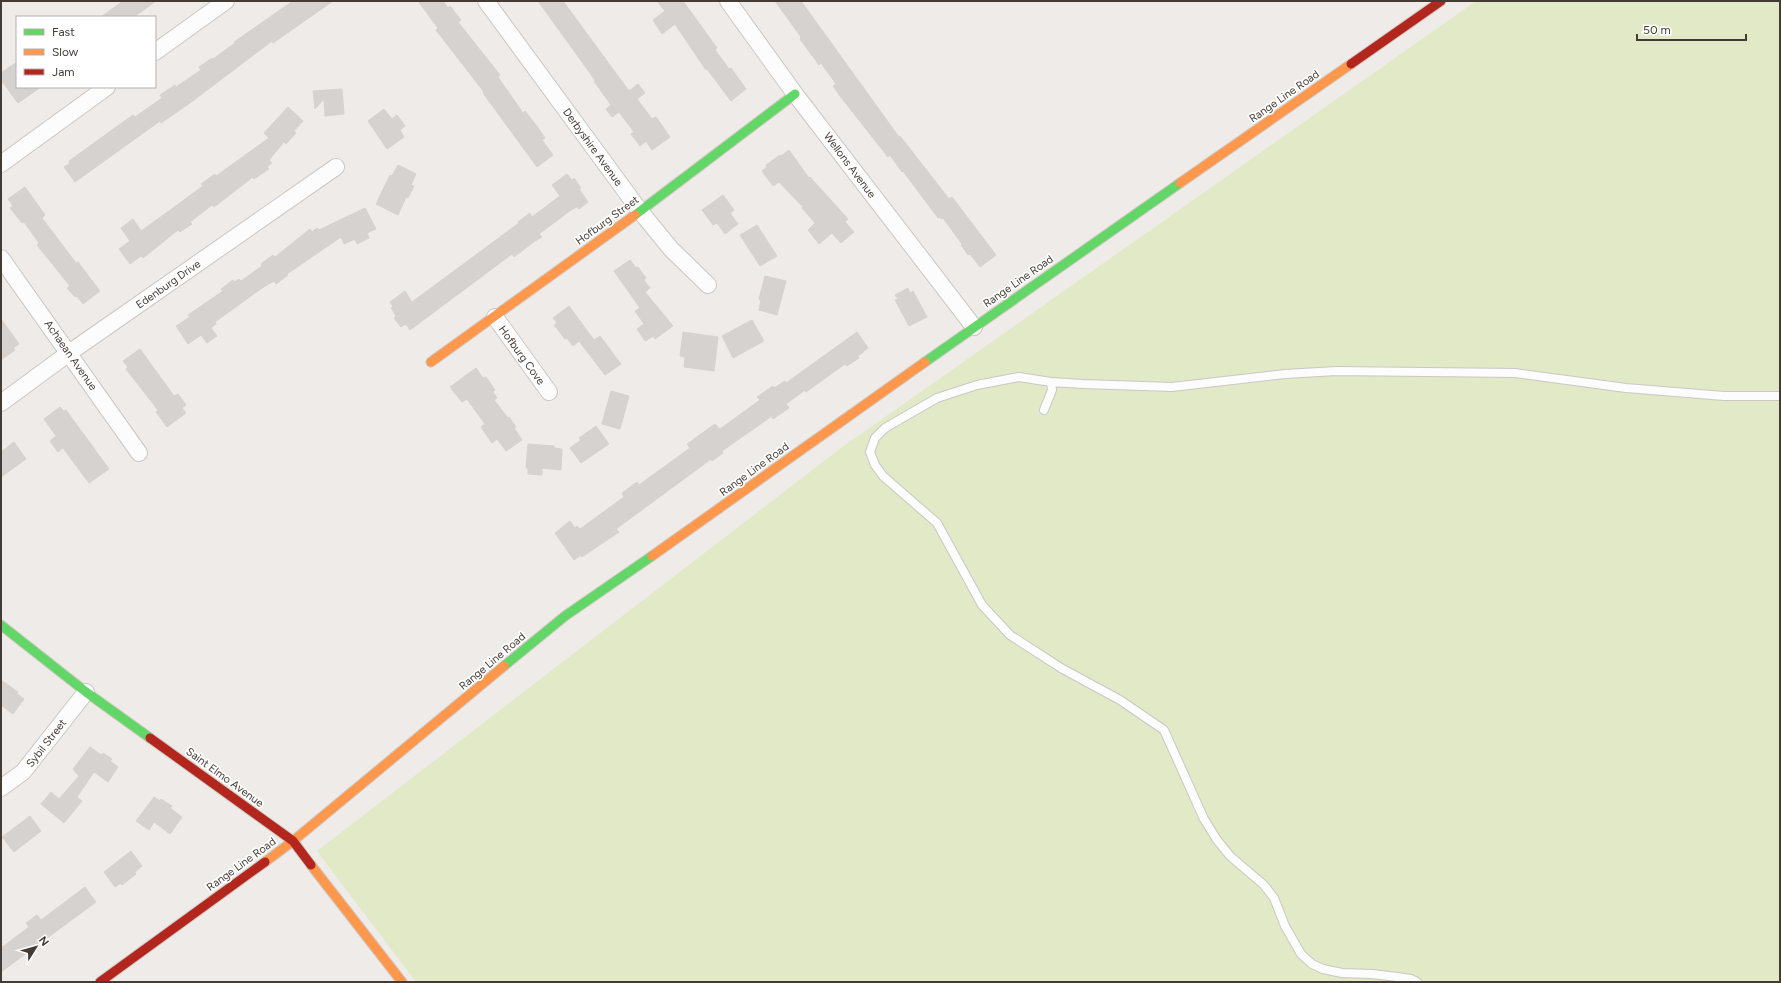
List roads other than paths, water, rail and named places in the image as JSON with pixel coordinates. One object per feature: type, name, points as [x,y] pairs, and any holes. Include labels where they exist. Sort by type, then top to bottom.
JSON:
[{"type":"street","points":[[156,51],[226,1]]},
{"type":"street","name":"Derbyshire Avenue","points":[[486,1],[640,211],[671,249],[708,285]]},
{"type":"street","name":"Wellons Avenue","points":[[728,1],[795,94],[974,327]]},
{"type":"street","name":"Range Line Road","points":[[100,982],[293,841],[565,616],[689,531],[974,327],[1441,1]]},
{"type":"street","points":[[1,164],[106,88]]},
{"type":"street","name":"Hofburg Street","points":[[431,362],[640,211],[795,94]]},
{"type":"street","name":"Edenburg Drive","points":[[1,403],[69,353],[336,167]]},
{"type":"street","name":"Achaean Avenue","points":[[1,258],[139,453]]},
{"type":"street","name":"Hofburg Cove","points":[[495,317],[549,392]]},
{"type":"street","name":"Saint Elmo Avenue","points":[[1,625],[86,692],[293,841],[402,982]]},
{"type":"street","name":"Sybil Street","points":[[1,788],[23,772],[86,692]]},
{"type":"lane","points":[[1417,982],[1411,979],[1398,977],[1342,973],[1323,969],[1312,964],[1302,954],[1285,926],[1274,898],[1264,885],[1230,856],[1217,840],[1204,818],[1164,730],[1120,700],[1061,668],[1010,635],[982,605],[937,522],[883,476],[875,465],[870,452],[875,438],[885,428],[938,398],[977,385],[1019,377],[1051,382],[1172,387],[1285,374],[1336,371],[1515,373],[1626,388],[1724,396],[1780,396]]},
{"type":"lane","points":[[1044,410],[1052,390],[1051,382]]}]
